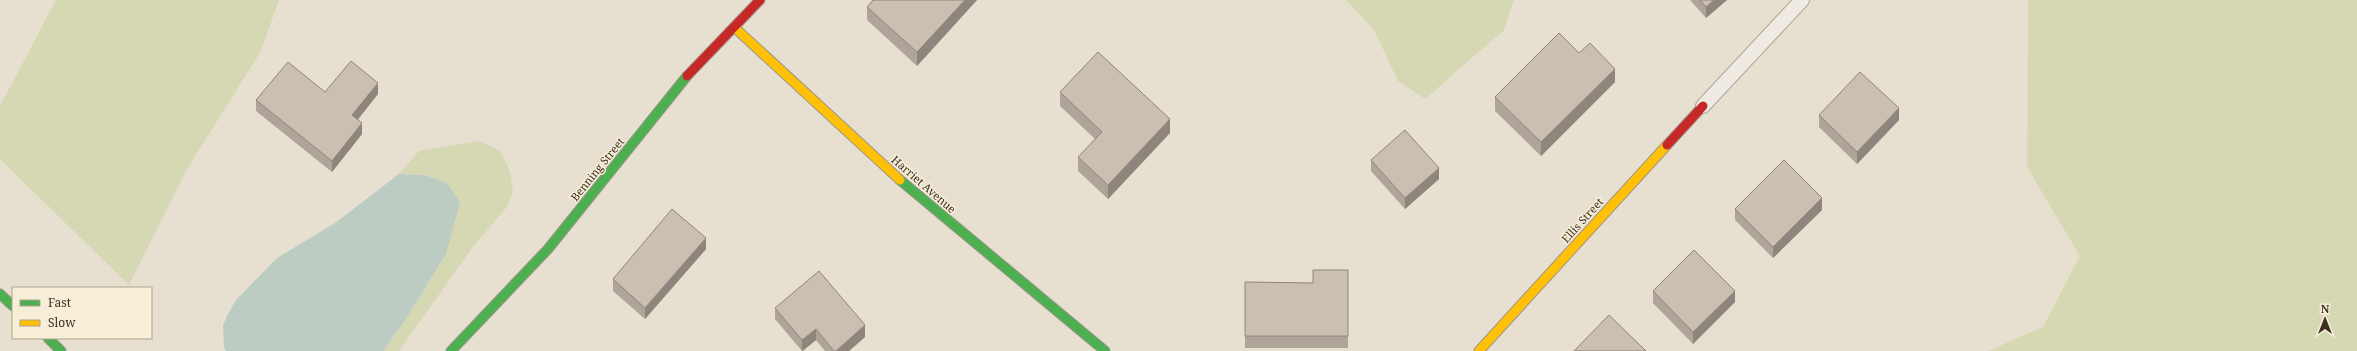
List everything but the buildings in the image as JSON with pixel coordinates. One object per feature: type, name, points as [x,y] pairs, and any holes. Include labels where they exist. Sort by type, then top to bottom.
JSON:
[{"type":"street","name":"Benning Street","points":[[451,351],[548,249],[691,71],[760,0]]},
{"type":"street","name":"Harriet Avenue","points":[[734,27],[920,198],[1105,351]]},
{"type":"street","name":"Ellis Street","points":[[1479,351],[1703,106]]},
{"type":"street","points":[[0,294],[12,305]]},
{"type":"street","points":[[49,339],[62,351]]},
{"type":"lane","points":[[1703,106],[1802,0]]},
{"type":"green space","points":[[56,0],[279,0],[261,51],[189,166],[129,285],[0,159],[0,106]]},
{"type":"green space","points":[[1346,0],[1514,0],[1504,30],[1425,99],[1398,81],[1374,30]]},
{"type":"green space","points":[[2028,0],[2357,0],[2357,351],[1988,351],[2043,327],[2080,256],[2027,167]]},
{"type":"green space","points":[[480,141],[500,151],[510,171],[513,192],[507,207],[472,248],[399,351],[383,351],[404,322],[446,254],[424,175],[399,174],[419,151]]},
{"type":"shaded area","points":[[399,174],[424,175],[447,183],[460,202],[446,254],[404,322],[383,351],[226,351],[224,348],[223,325],[228,314],[236,300],[277,258],[335,223]]},
{"type":"traffic: fast","points":[[451,351],[548,249],[687,76]]},
{"type":"traffic: fast","points":[[900,180],[1105,351]]},
{"type":"traffic: fast","points":[[0,294],[12,305]]},
{"type":"traffic: fast","points":[[49,339],[61,351]]},
{"type":"traffic: slow","points":[[734,27],[900,180]]},
{"type":"traffic: slow","points":[[1479,351],[1667,145]]},
{"type":"traffic: jam","points":[[687,76],[760,0]]},
{"type":"traffic: jam","points":[[1667,145],[1703,106]]}]
